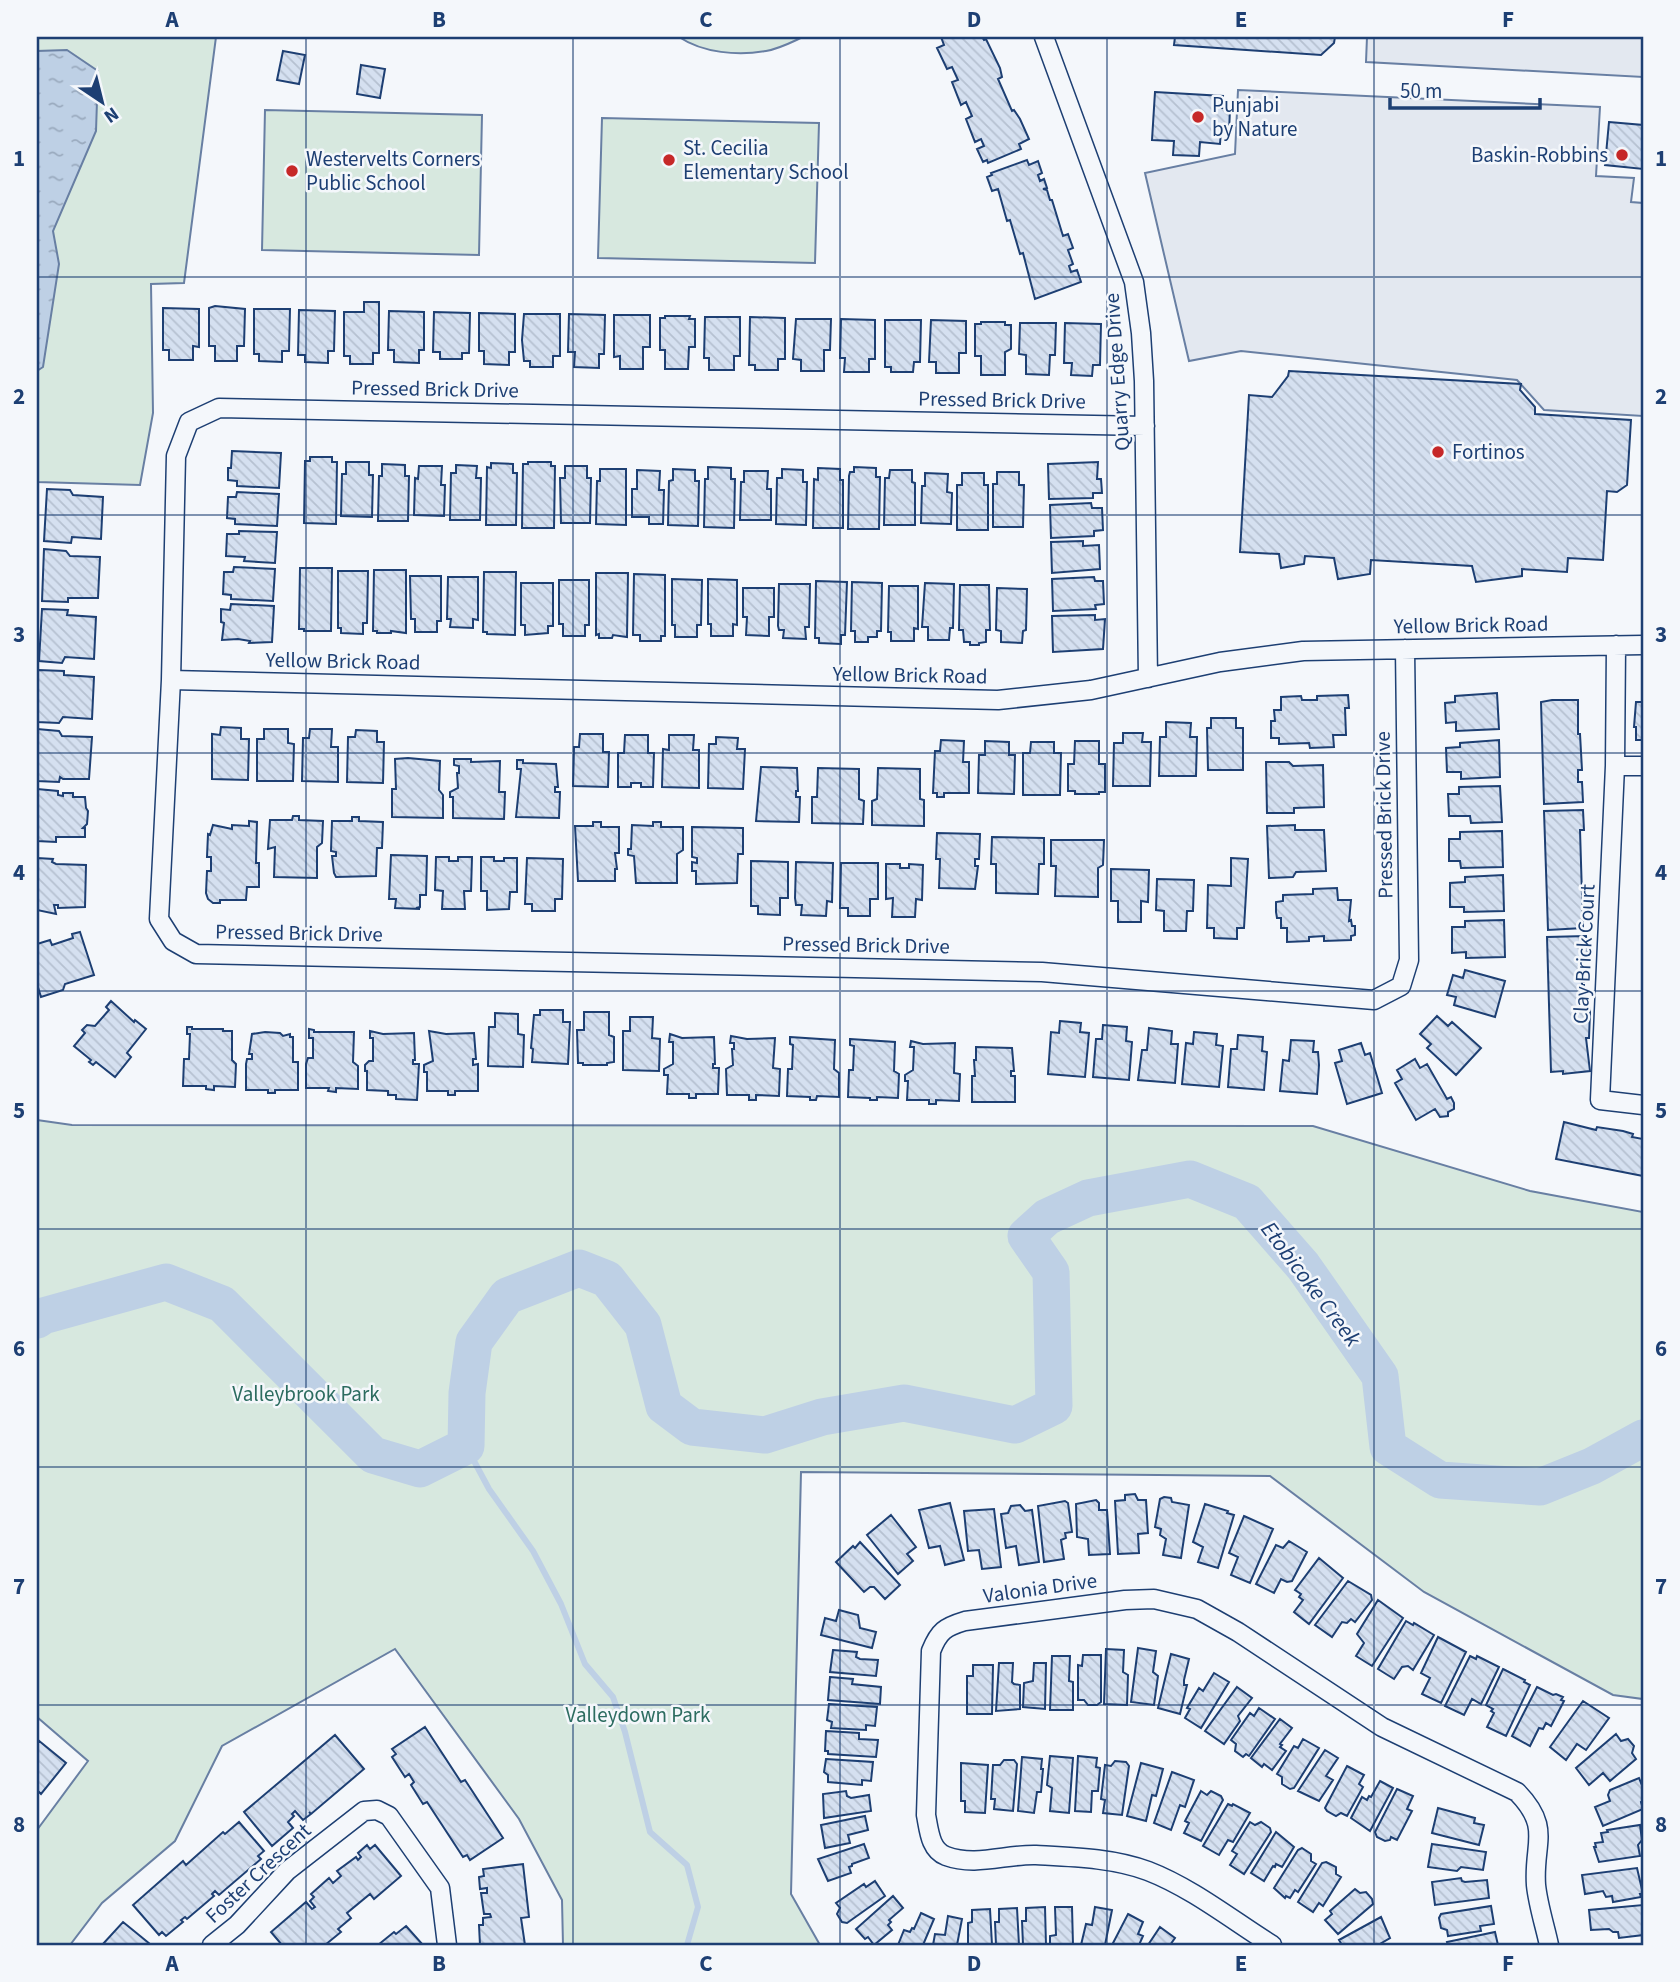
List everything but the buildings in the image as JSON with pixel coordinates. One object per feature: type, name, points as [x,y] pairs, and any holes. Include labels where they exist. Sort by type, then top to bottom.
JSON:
[{"type":"street","name":"Quarry Edge Drive","points":[[1044,37],[1134,282],[1141,333],[1145,426],[1148,678]]},
{"type":"street","name":"Pressed Brick Drive","points":[[1145,426],[219,408],[189,422],[176,456],[171,680],[159,919],[173,941],[196,954],[1042,972],[1374,1000],[1401,986],[1409,960],[1405,649]]},
{"type":"street","name":"Clay Brick Court","points":[[1616,645],[1615,766],[1600,1100],[1643,1105]]},
{"type":"street","name":"Yellow Brick Road","points":[[171,680],[998,700],[1091,690],[1220,662],[1303,651],[1643,645]]},
{"type":"street","points":[[1615,766],[1643,766]]},
{"type":"street","name":"Valonia Drive","points":[[1272,1945],[1165,1878],[1132,1866],[1033,1855],[961,1861],[942,1855],[930,1837],[926,1815],[931,1651],[947,1626],[965,1621],[1125,1600],[1154,1599],[1197,1609],[1238,1632],[1382,1727],[1517,1792],[1530,1805],[1540,1831],[1536,1884],[1549,1945]]},
{"type":"street","name":"Foster Crescent","points":[[212,1945],[237,1925],[287,1871],[364,1811],[377,1810],[389,1816],[440,1888],[447,1945]]},
{"type":"green space","points":[[37,37],[216,37],[184,283],[151,284],[153,413],[140,485],[37,482]]},
{"type":"green space","points":[[679,37],[803,37],[771,50],[744,53],[710,50]]},
{"type":"green space","points":[[265,110],[482,115],[479,255],[262,250]]},
{"type":"green space","points":[[602,118],[819,123],[815,263],[598,258]]},
{"type":"green space","name":"Valleybrook Park","points":[[37,1120],[72,1125],[1313,1126],[1530,1191],[1643,1212],[1643,1699],[1613,1695],[1424,1592],[1270,1476],[801,1472],[791,1894],[820,1945],[563,1945],[562,1900],[519,1819],[395,1649],[222,1746],[175,1841],[102,1903],[70,1945],[37,1945],[37,1830],[88,1761],[37,1717]]},
{"type":"shaded area","points":[[1367,37],[1643,37],[1643,77],[1366,62]]},
{"type":"shaded area","points":[[1238,90],[1600,107],[1596,176],[1634,178],[1631,202],[1643,203],[1643,416],[1544,410],[1517,380],[1241,351],[1189,361],[1145,173],[1235,154]]},
{"type":"water","points":[[67,50],[98,71],[96,131],[53,231],[59,264],[43,367],[37,371],[37,51]]},
{"type":"waterway","name":"Etobicoke Creek","points":[[37,1320],[43,1316],[166,1282],[222,1304],[373,1455],[420,1469],[466,1446],[467,1393],[474,1342],[507,1296],[579,1268],[607,1279],[643,1325],[664,1406],[692,1427],[765,1435],[822,1417],[904,1403],[1015,1425],[1054,1406],[1051,1272],[1026,1236],[1047,1217],[1088,1198],[1190,1179],[1247,1202],[1303,1266],[1380,1376],[1388,1447],[1440,1480],[1540,1487],[1592,1466],[1643,1438]]},
{"type":"waterway","points":[[466,1446],[489,1489],[533,1551],[561,1604],[585,1664],[613,1697],[625,1732],[650,1832],[687,1865],[698,1907],[687,1945]]},
{"type":"place","name":"Punjabi by Nature","points":[[1198,117]]},
{"type":"place","name":"Baskin-Robbins","points":[[1622,155]]},
{"type":"place","name":"St. Cecilia Elementary School","points":[[669,160]]},
{"type":"place","name":"Westervelts Corners Public School","points":[[292,171]]},
{"type":"place","name":"Fortinos","points":[[1438,452]]},
{"type":"park label","name":"Valleydown Park","points":[[638,1715]]}]
